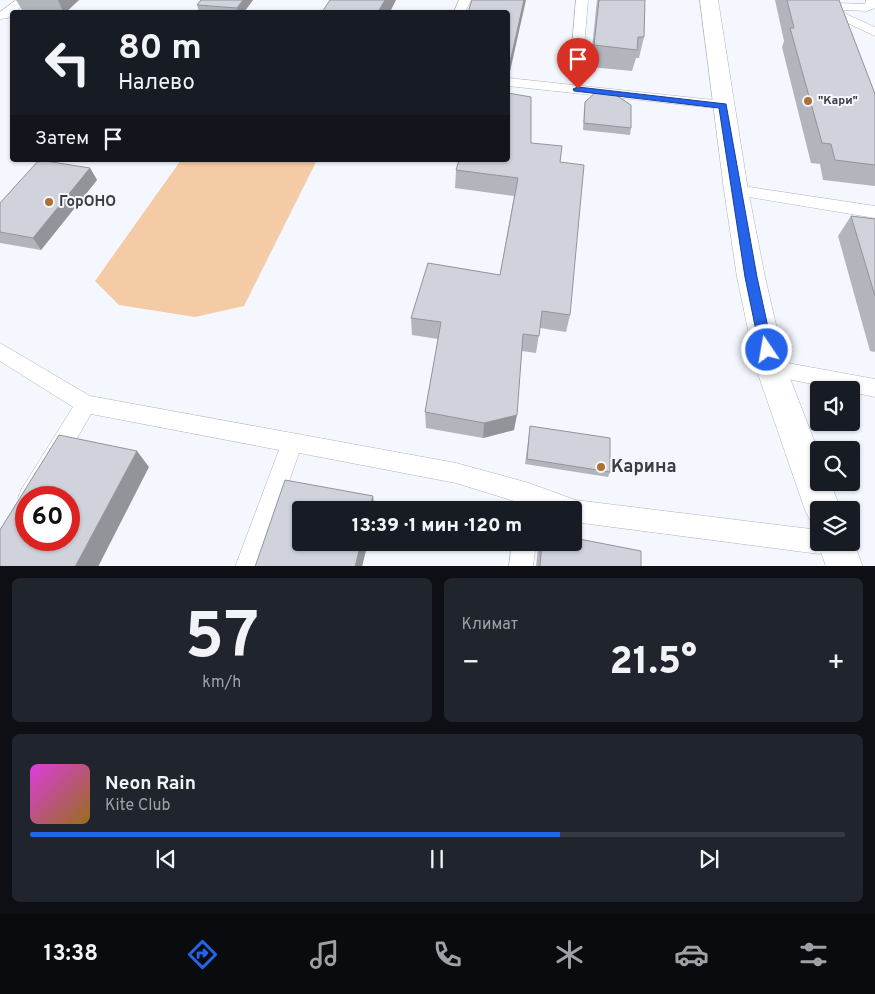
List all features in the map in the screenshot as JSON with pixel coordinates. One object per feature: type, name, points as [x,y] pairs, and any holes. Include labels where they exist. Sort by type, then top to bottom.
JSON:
[{"type":"main road","points":[[709,0],[736,190],[751,277],[771,368],[820,501]]},
{"type":"lane","points":[[11,10],[23,0]]},
{"type":"lane","points":[[576,72],[582,0]]},
{"type":"lane","points":[[872,0],[873,4],[867,8],[836,6],[846,33],[875,33]]},
{"type":"lane","points":[[841,16],[875,33]]},
{"type":"lane","points":[[510,82],[723,106]]},
{"type":"lane","points":[[736,190],[875,212]]},
{"type":"lane","points":[[0,352],[86,404],[456,473],[526,501]]},
{"type":"lane","points":[[771,368],[875,388]]},
{"type":"lane","points":[[36,486],[86,404]]},
{"type":"lane","points":[[247,566],[292,442]]},
{"type":"lane","points":[[582,511],[810,545]]},
{"type":"lane","points":[[521,566],[523,551]]},
{"type":"shaded area","points":[[180,162],[316,162],[244,306],[195,317],[119,305],[95,281]]},
{"type":"building","points":[[201,0],[243,0],[237,8],[197,5]]},
{"type":"building","points":[[330,0],[385,0],[379,10],[323,10]]},
{"type":"building","points":[[472,0],[524,0],[511,58],[510,10],[469,10]]},
{"type":"building","points":[[599,0],[645,0],[644,37],[638,37],[637,50],[594,45]]},
{"type":"building","points":[[787,0],[839,0],[875,94],[875,165],[835,160],[831,144],[822,143],[790,28],[794,28]]},
{"type":"building","points":[[597,91],[611,92],[631,105],[631,128],[584,123],[585,102]]},
{"type":"building","points":[[510,93],[531,97],[531,143],[562,146],[560,162],[584,165],[570,315],[542,311],[539,336],[523,334],[517,415],[484,423],[425,412],[441,322],[411,318],[428,263],[500,275],[518,178],[456,170],[458,162],[510,162]]},
{"type":"building","name":"ГорОНО","points":[[37,162],[52,162],[90,168],[33,238],[0,232],[0,203]]},
{"type":"building","points":[[851,216],[875,219],[875,296]]},
{"type":"building","points":[[530,426],[610,438],[610,472],[527,459]]},
{"type":"building","points":[[59,435],[137,451],[76,566],[0,566],[0,530],[15,506],[15,551],[80,551],[80,486],[27,486]]},
{"type":"building","points":[[285,480],[373,496],[372,501],[292,501],[292,551],[359,551],[355,566],[255,566]]},
{"type":"building","points":[[582,540],[641,551],[641,566],[540,566],[541,551],[582,551]]},
{"type":"place","name":"\"Кари\"","points":[[808,101]]},
{"type":"place","name":"ГорОНО","points":[[49,202]]},
{"type":"place","name":"Карина","points":[[601,467]]},
{"type":"route","points":[[578,89],[723,106],[751,277],[767,350]]}]
